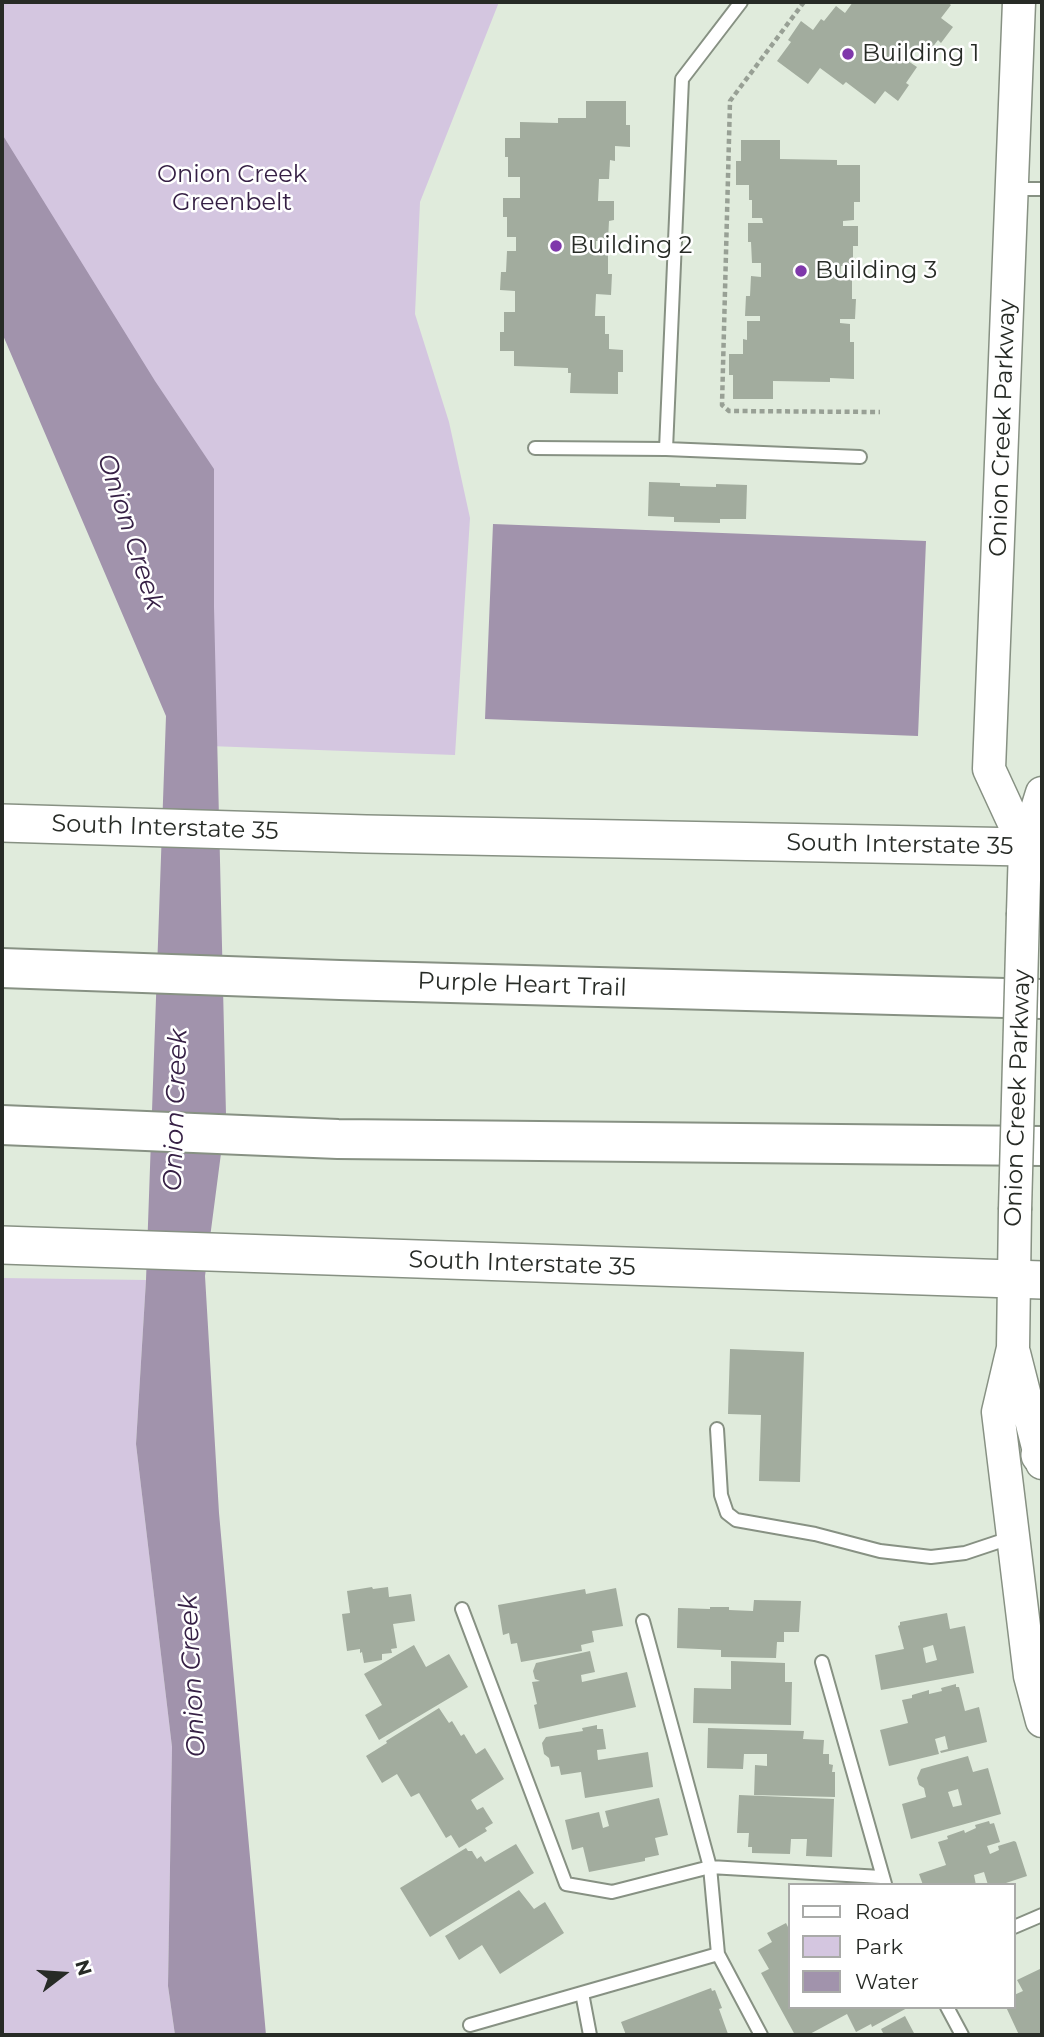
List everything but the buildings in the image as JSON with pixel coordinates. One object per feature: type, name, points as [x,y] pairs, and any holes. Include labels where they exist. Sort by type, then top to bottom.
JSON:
[{"type":"highway","name":"Purple Heart Trail","points":[[2,968],[1042,999]]},
{"type":"highway","points":[[2,1125],[338,1139],[1042,1146]]},
{"type":"main road","name":"South Interstate 35","points":[[2,823],[366,834],[1034,848]]},
{"type":"main road","name":"South Interstate 35","points":[[2,1245],[1028,1280]]},
{"type":"street","name":"Onion Creek Parkway","points":[[1020,2],[1027,189],[989,769],[1034,848]]},
{"type":"street","name":"Onion Creek Parkway","points":[[1042,793],[1023,913],[1015,1210],[1028,1280],[998,1412],[1030,1676],[1042,1721]]},
{"type":"street","name":"Onion Creek Parkway","points":[[1013,1348],[1041,1456]]},
{"type":"lane","points":[[666,449],[682,79],[741,2]]},
{"type":"lane","points":[[535,448],[666,449],[860,457]]},
{"type":"lane","points":[[717,1429],[721,1495],[727,1513],[736,1520],[815,1534],[880,1550],[931,1557],[965,1553],[1013,1537]]},
{"type":"lane","points":[[462,1609],[566,1884],[612,1892],[710,1867],[883,1881],[822,1662]]},
{"type":"lane","points":[[643,1621],[710,1867],[718,1954],[761,2035]]},
{"type":"lane","points":[[1016,1926],[1042,1915]]},
{"type":"lane","points":[[470,2025],[718,1954]]},
{"type":"lane","points":[[582,1993],[590,2035]]},
{"type":"lane","points":[[948,2009],[962,2035]]},
{"type":"path","points":[[804,2],[730,101],[722,405],[729,411],[880,412]]},
{"type":"green space","name":"Onion Creek Greenbelt","points":[[2,2],[499,2],[420,202],[415,314],[449,422],[470,518],[455,755],[209,746],[2,158]]},
{"type":"green space","points":[[2,1278],[146,1280],[136,1444],[172,1747],[168,1986],[175,2035],[2,2035]]},
{"type":"water","name":"Onion Creek","points":[[2,134],[155,381],[214,469],[214,607],[226,1115],[205,1276],[219,1513],[266,2035],[175,2035],[168,1986],[172,1747],[136,1444],[146,1280],[166,716],[2,333]]},
{"type":"water","points":[[493,524],[926,541],[918,736],[485,719]]},
{"type":"place","name":"Building 1","points":[[848,54]]},
{"type":"place","name":"Building 2","points":[[556,246]]},
{"type":"place","name":"Building 3","points":[[801,271]]}]
